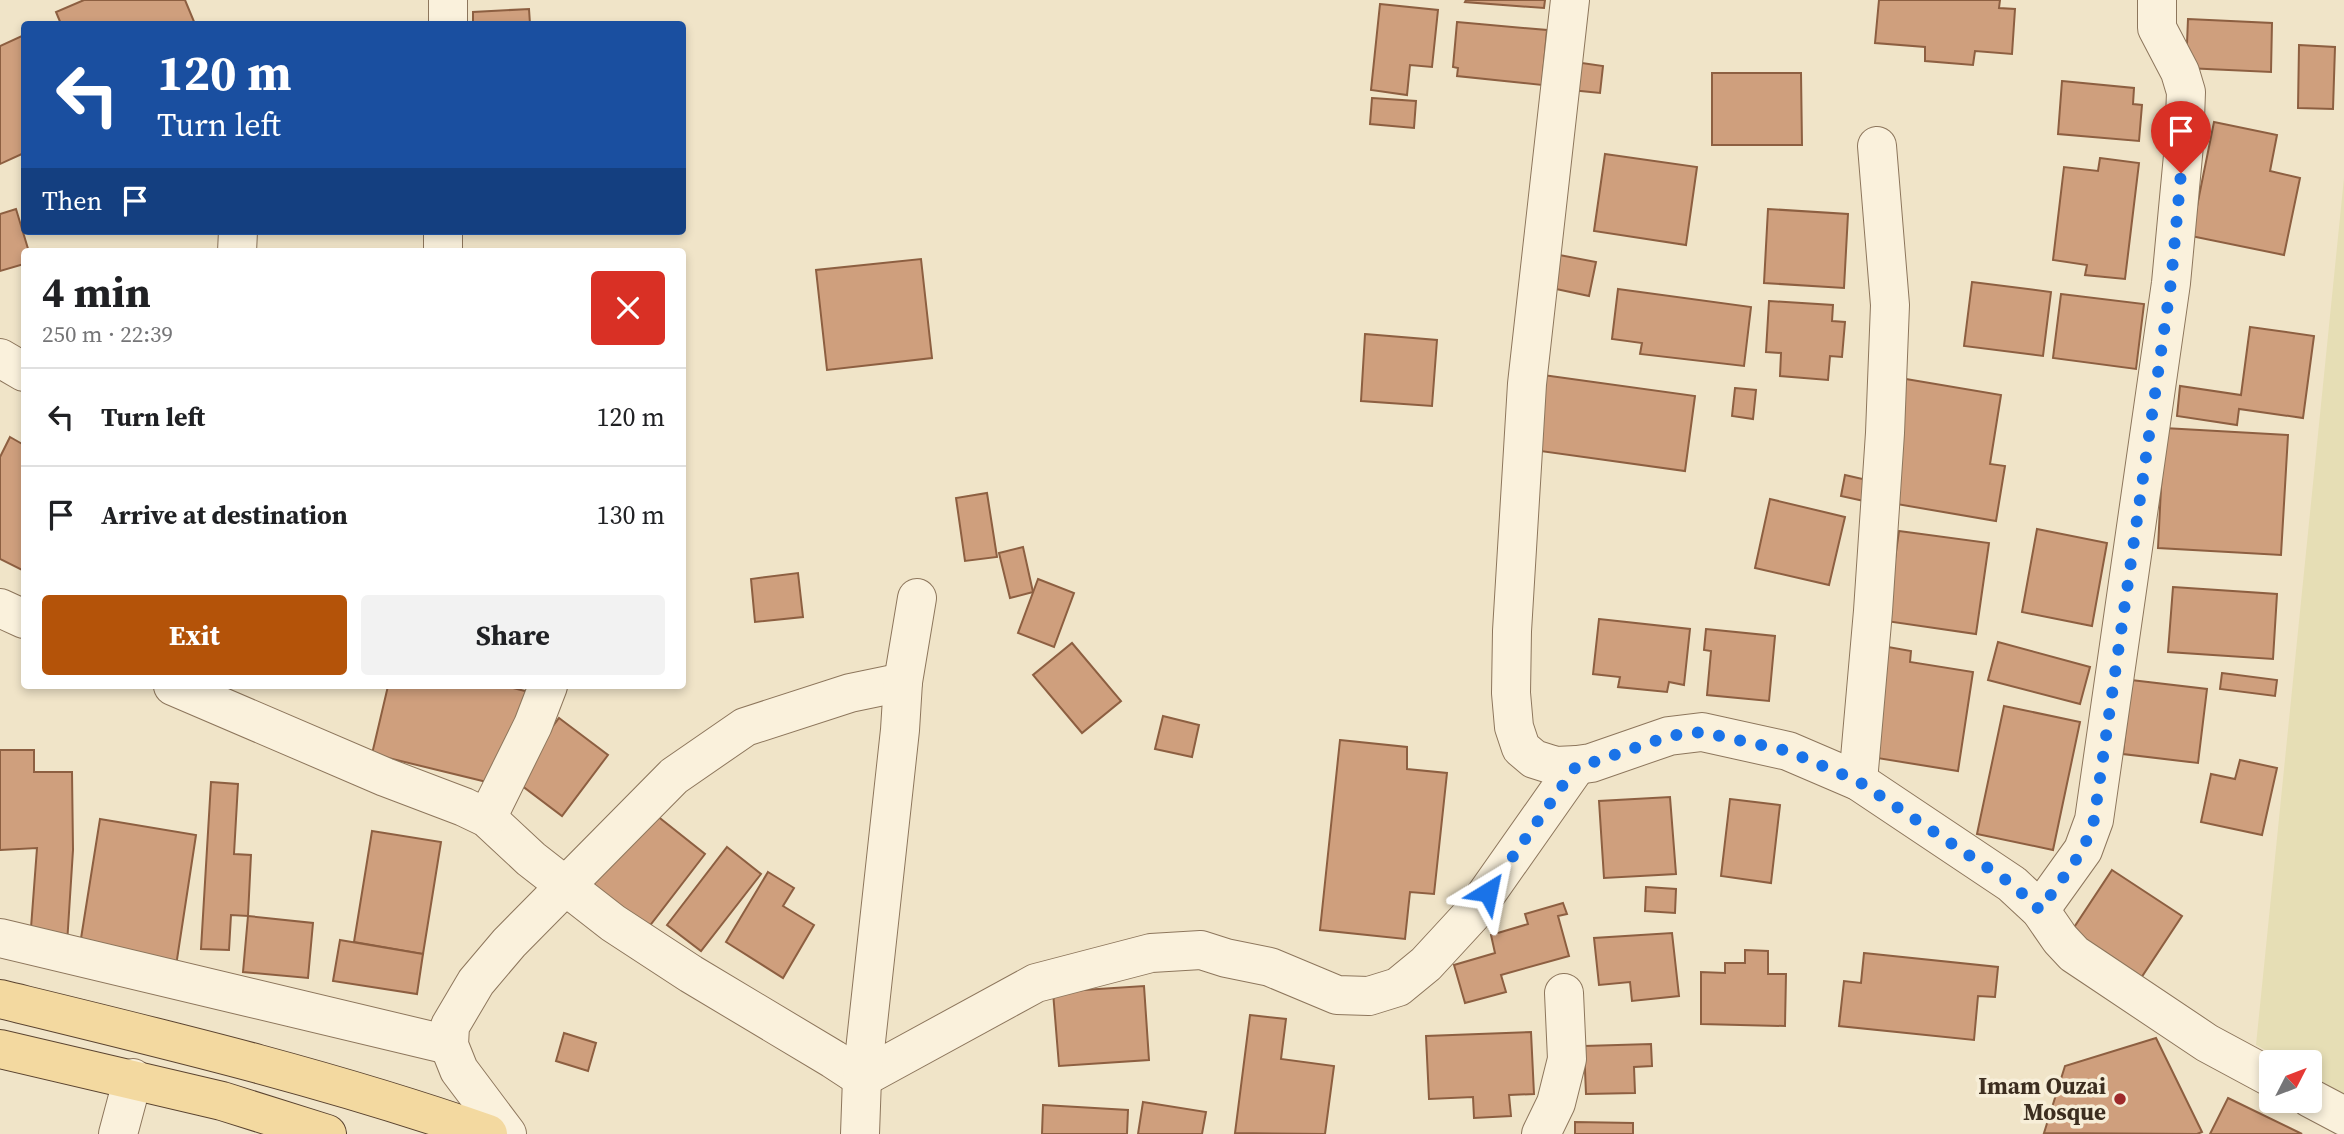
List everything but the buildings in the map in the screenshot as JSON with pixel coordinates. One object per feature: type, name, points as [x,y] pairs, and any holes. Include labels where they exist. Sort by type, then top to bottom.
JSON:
[{"type":"main road","points":[[0,999],[220,1052],[403,1104],[488,1134]]},
{"type":"main road","points":[[0,1049],[222,1101],[327,1134]]},
{"type":"street","points":[[448,0],[448,21]]},
{"type":"street","points":[[1570,0],[1527,384],[1512,631],[1511,693],[1514,727],[1521,748],[1534,760],[1556,766],[1577,765],[1591,763],[1669,736],[1702,732],[1788,751],[1858,781],[2012,884],[2040,910],[2074,954],[2207,1043],[2259,1071]]},
{"type":"street","points":[[2040,910],[2083,850],[2094,820],[2171,282],[2184,145],[2186,92],[2180,72],[2157,28],[2157,0]]},
{"type":"street","points":[[1858,781],[1873,611],[1890,305],[1877,146]]},
{"type":"street","points":[[0,358],[21,370]]},
{"type":"street","points":[[860,1134],[862,1078],[903,682],[917,598]]},
{"type":"street","points":[[0,608],[21,618]]},
{"type":"street","points":[[507,1134],[459,1070],[449,1045],[450,1027],[476,982],[509,943],[674,776],[745,727],[850,693],[903,682]]},
{"type":"street","points":[[180,689],[486,818],[564,887],[612,923],[862,1078]]},
{"type":"street","points":[[486,818],[533,724],[547,689]]},
{"type":"street","points":[[862,1078],[1037,983],[1151,953],[1201,950],[1270,967],[1337,995],[1369,996],[1398,987],[1426,964],[1473,913],[1577,765]]},
{"type":"street","points":[[0,938],[449,1045]]},
{"type":"street","points":[[1541,1134],[1556,1103],[1567,1059],[1564,993]]},
{"type":"street","points":[[118,1134],[132,1078]]},
{"type":"street","points":[[2322,1104],[2344,1116]]},
{"type":"shaded area","points":[[2344,178],[2344,1094],[2322,1082],[2322,1050],[2265,1050],[2256,1045]]},
{"type":"place","name":"Imam Ouzai Mosque","points":[[2120,1099]]},
{"type":"route","points":[[1488,892],[1577,765],[1591,763],[1669,736],[1702,732],[1788,751],[1858,781],[2012,884],[2040,910],[2083,850],[2094,820],[2171,282],[2181,173]]}]
